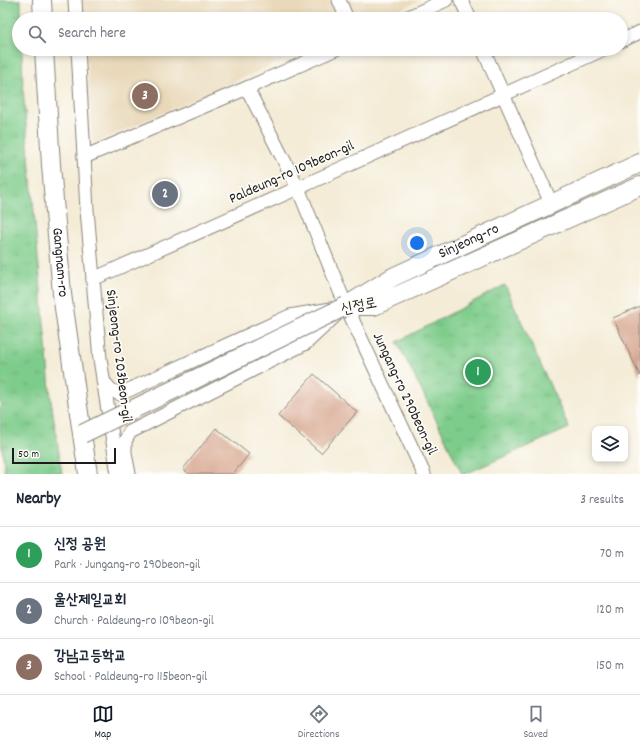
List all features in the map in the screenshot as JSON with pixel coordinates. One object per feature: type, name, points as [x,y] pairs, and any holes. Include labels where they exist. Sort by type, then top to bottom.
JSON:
[{"type":"main road","points":[[42,0],[43,12]]},
{"type":"main road","name":"Gangnam-ro","points":[[44,56],[51,165],[62,294],[88,474]]},
{"type":"main road","name":"Sinjeong-ro","points":[[346,306],[392,277],[640,163]]},
{"type":"main road","name":"신정로","points":[[82,434],[346,306],[374,306],[640,186]]},
{"type":"main road","points":[[427,261],[401,278],[398,281],[398,285],[401,288],[411,287],[434,279]]},
{"type":"street","points":[[75,0],[76,12]]},
{"type":"street","points":[[338,0],[344,12]]},
{"type":"street","points":[[419,12],[446,0]]},
{"type":"street","points":[[461,0],[467,12]]},
{"type":"street","points":[[628,38],[640,32]]},
{"type":"street","name":"Sinjeong-ro 203beon-gil","points":[[78,56],[84,157],[100,359],[118,474]]},
{"type":"street","points":[[84,157],[320,56]]},
{"type":"street","points":[[487,56],[551,203]]},
{"type":"street","name":"Paldeung-ro 109beon-gil","points":[[93,279],[589,56]]},
{"type":"street","name":"Jungang-ro 290beon-gil","points":[[247,88],[298,188],[346,306],[424,474]]},
{"type":"street","points":[[103,381],[111,390],[120,394],[290,316],[346,306]]},
{"type":"street","points":[[129,474],[125,453],[125,441],[130,432],[306,343],[346,306]]},
{"type":"shaded area","points":[[82,0],[329,0],[334,12],[83,12]]},
{"type":"shaded area","points":[[348,0],[421,0],[393,12],[353,12]]},
{"type":"shaded area","points":[[87,56],[292,56],[93,144]]},
{"type":"green space","points":[[0,0],[21,0],[21,12],[12,12],[12,56],[22,56],[23,91],[51,400],[62,474],[5,474],[0,430]]},
{"type":"green space","points":[[505,285],[569,428],[462,474],[397,342]]},
{"type":"building","points":[[640,306],[640,376],[613,318]]},
{"type":"building","points":[[314,374],[357,412],[321,453],[278,416]]},
{"type":"building","points":[[216,428],[249,454],[233,474],[189,474],[183,469]]},
{"type":"place","name":"강남고등학교","points":[[145,96]]},
{"type":"place","name":"울산제일교회","points":[[165,194]]},
{"type":"place","name":"신정 공원","points":[[478,372]]}]
